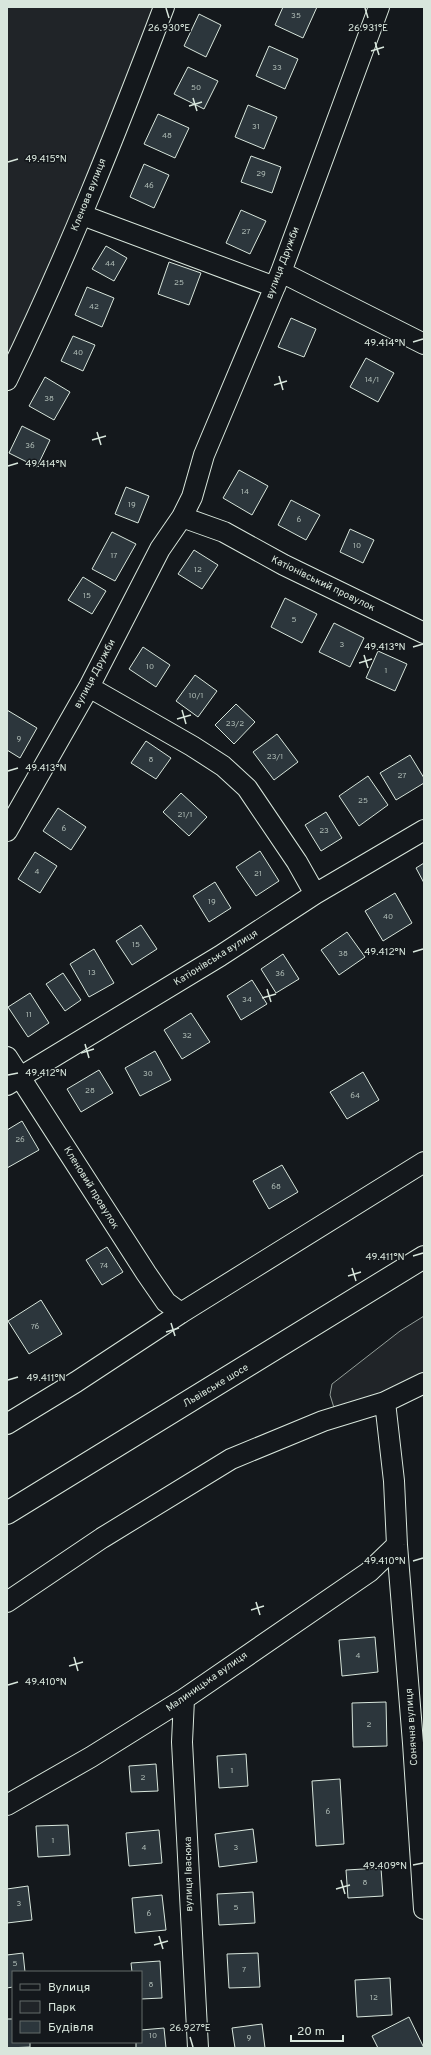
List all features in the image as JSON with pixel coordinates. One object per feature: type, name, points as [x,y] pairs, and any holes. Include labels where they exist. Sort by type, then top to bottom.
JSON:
[{"type":"main road","name":"Львівське шосе","points":[[7,1513],[424,1257]]},
{"type":"street","name":"Кленова вулиця","points":[[7,380],[36,321],[82,215],[164,7]]},
{"type":"street","name":"вулиця Дружби","points":[[7,831],[89,687],[160,549],[182,517],[192,497],[204,455],[278,279],[379,7]]},
{"type":"street","points":[[82,215],[278,279],[424,344]]},
{"type":"street","name":"Катіонівський провулок","points":[[182,517],[206,524],[224,532],[284,565],[424,633]]},
{"type":"street","points":[[89,687],[192,746],[223,766],[247,788],[297,862],[315,894]]},
{"type":"street","name":"Катіонівська вулиця","points":[[13,1082],[220,956],[315,894],[424,830]]},
{"type":"street","name":"Кленовий провулок","points":[[7,1058],[13,1082],[166,1302],[182,1313]]},
{"type":"street","points":[[7,1424],[424,1162]]},
{"type":"street","points":[[7,1602],[102,1538],[231,1459],[323,1422],[385,1402],[424,1383]]},
{"type":"street","name":"Сонячна вулиця","points":[[385,1402],[394,1480],[396,1545],[412,1727],[424,1909]]},
{"type":"street","name":"Малиницька вулиця","points":[[7,1805],[91,1757],[184,1699],[368,1572],[396,1545]]},
{"type":"street","name":"вулиця Івасюка","points":[[184,1699],[182,1742],[198,2048]]},
{"type":"green space","points":[[7,7],[164,7],[7,380]]},
{"type":"green space","points":[[424,1316],[424,1378],[335,1411],[330,1395],[332,1384],[400,1331]]},
{"type":"building","points":[[283,7],[317,7],[303,38],[275,25]]},
{"type":"building","points":[[199,14],[221,25],[206,57],[184,46]]},
{"type":"building","points":[[269,46],[298,59],[285,89],[256,76]]},
{"type":"building","points":[[188,67],[218,81],[204,109],[174,94]]},
{"type":"building","points":[[248,105],[277,117],[264,149],[235,137]]},
{"type":"building","points":[[158,114],[189,128],[175,158],[144,144]]},
{"type":"building","points":[[251,156],[281,167],[272,193],[241,182]]},
{"type":"building","points":[[144,164],[169,175],[154,208],[130,197]]},
{"type":"building","points":[[241,210],[266,221],[250,254],[226,243]]},
{"type":"building","points":[[106,246],[127,258],[114,281],[92,269]]},
{"type":"building","points":[[169,262],[201,273],[189,305],[158,294]]},
{"type":"building","points":[[87,287],[114,298],[102,327],[75,315]]},
{"type":"building","points":[[291,318],[316,329],[304,357],[278,347]]},
{"type":"building","points":[[73,336],[95,345],[83,371],[61,361]]},
{"type":"building","points":[[366,358],[394,373],[378,402],[350,387]]},
{"type":"building","points":[[45,377],[70,392],[54,420],[29,406]]},
{"type":"building","points":[[22,426],[50,440],[37,467],[9,453]]},
{"type":"building","points":[[239,470],[268,486],[252,515],[223,498]]},
{"type":"building","points":[[126,487],[149,496],[138,523],[115,514]]},
{"type":"building","points":[[291,500],[320,515],[306,540],[278,525]]},
{"type":"building","points":[[350,529],[374,540],[363,563],[340,552]]},
{"type":"building","points":[[112,532],[136,544],[115,581],[92,569]]},
{"type":"building","points":[[194,550],[218,565],[202,589],[178,574]]},
{"type":"building","points":[[83,577],[106,591],[92,614],[68,600]]},
{"type":"building","points":[[285,598],[317,614],[302,643],[271,627]]},
{"type":"building","points":[[334,623],[364,638],[350,667],[319,652]]},
{"type":"building","points":[[143,647],[170,665],[156,687],[129,669]]},
{"type":"building","points":[[378,651],[407,664],[395,691],[366,678]]},
{"type":"building","points":[[195,675],[217,691],[198,717],[176,701]]},
{"type":"building","points":[[236,704],[255,722],[234,744],[215,725]]},
{"type":"building","points":[[7,710],[37,728],[20,758],[7,750]]},
{"type":"building","points":[[277,734],[298,762],[274,780],[253,752]]},
{"type":"building","points":[[146,741],[171,758],[156,779],[131,763]]},
{"type":"building","points":[[410,755],[424,778],[424,783],[396,800],[380,773]]},
{"type":"building","points":[[368,776],[388,805],[359,826],[339,796]]},
{"type":"building","points":[[181,793],[207,817],[189,836],[163,812]]},
{"type":"building","points":[[58,808],[86,827],[71,850],[43,831]]},
{"type":"building","points":[[326,812],[342,838],[321,851],[305,825]]},
{"type":"building","points":[[260,851],[279,881],[256,896],[236,867]]},
{"type":"building","points":[[35,852],[57,866],[40,893],[18,879]]},
{"type":"building","points":[[424,863],[424,883],[416,868]]},
{"type":"building","points":[[215,882],[231,908],[209,922],[193,896]]},
{"type":"building","points":[[395,893],[412,923],[383,941],[365,911]]},
{"type":"building","points":[[141,925],[157,949],[132,965],[116,941]]},
{"type":"building","points":[[347,932],[365,957],[339,975],[321,950]]},
{"type":"building","points":[[94,949],[114,983],[89,997],[70,964]]},
{"type":"building","points":[[283,954],[299,979],[276,993],[261,969]]},
{"type":"building","points":[[63,973],[81,1000],[65,1011],[46,984]]},
{"type":"building","points":[[252,980],[267,1004],[241,1020],[227,996]]},
{"type":"building","points":[[30,993],[49,1023],[28,1037],[8,1007]]},
{"type":"building","points":[[191,1013],[210,1042],[182,1059],[164,1030]]},
{"type":"building","points":[[155,1051],[171,1080],[140,1096],[125,1068]]},
{"type":"building","points":[[99,1070],[113,1093],[81,1112],[67,1089]]},
{"type":"building","points":[[363,1072],[379,1100],[347,1119],[330,1092]]},
{"type":"building","points":[[22,1121],[39,1150],[7,1168],[7,1130]]},
{"type":"building","points":[[282,1165],[298,1192],[269,1209],[253,1181]]},
{"type":"building","points":[[107,1247],[123,1272],[102,1285],[86,1260]]},
{"type":"building","points":[[41,1300],[62,1334],[29,1354],[8,1321]]},
{"type":"building","points":[[375,1637],[378,1672],[342,1676],[339,1640]]},
{"type":"building","points":[[386,1702],[387,1746],[353,1747],[352,1703]]},
{"type":"building","points":[[246,1754],[248,1786],[219,1788],[217,1756]]},
{"type":"building","points":[[156,1764],[158,1791],[131,1792],[129,1766]]},
{"type":"building","points":[[340,1779],[344,1844],[316,1846],[312,1781]]},
{"type":"building","points":[[68,1825],[70,1855],[38,1857],[36,1826]]},
{"type":"building","points":[[253,1829],[257,1862],[219,1867],[215,1834]]},
{"type":"building","points":[[159,1830],[162,1863],[129,1866],[126,1833]]},
{"type":"building","points":[[381,1868],[383,1896],[348,1898],[346,1870]]},
{"type":"building","points":[[28,1886],[32,1920],[7,1923],[7,1889]]},
{"type":"building","points":[[253,1892],[255,1923],[219,1925],[217,1894]]},
{"type":"building","points":[[162,1895],[166,1930],[135,1933],[132,1898]]},
{"type":"building","points":[[23,1953],[25,1971],[12,1971],[12,1987],[7,1988],[7,1955]]},
{"type":"building","points":[[258,1953],[260,1987],[229,1988],[227,1954]]},
{"type":"building","points":[[160,1961],[162,1998],[142,1999],[142,1971],[132,1971],[131,1963]]},
{"type":"building","points":[[390,1978],[392,2015],[357,2017],[355,1980]]},
{"type":"building","points":[[409,2017],[424,2048],[378,2048],[372,2036]]},
{"type":"building","points":[[7,2019],[12,2019],[12,2043],[30,2043],[30,2047],[7,2048]]},
{"type":"building","points":[[262,2024],[265,2048],[235,2048],[232,2028]]},
{"type":"building","points":[[164,2028],[166,2048],[136,2048],[136,2043],[142,2043],[142,2030]]}]
